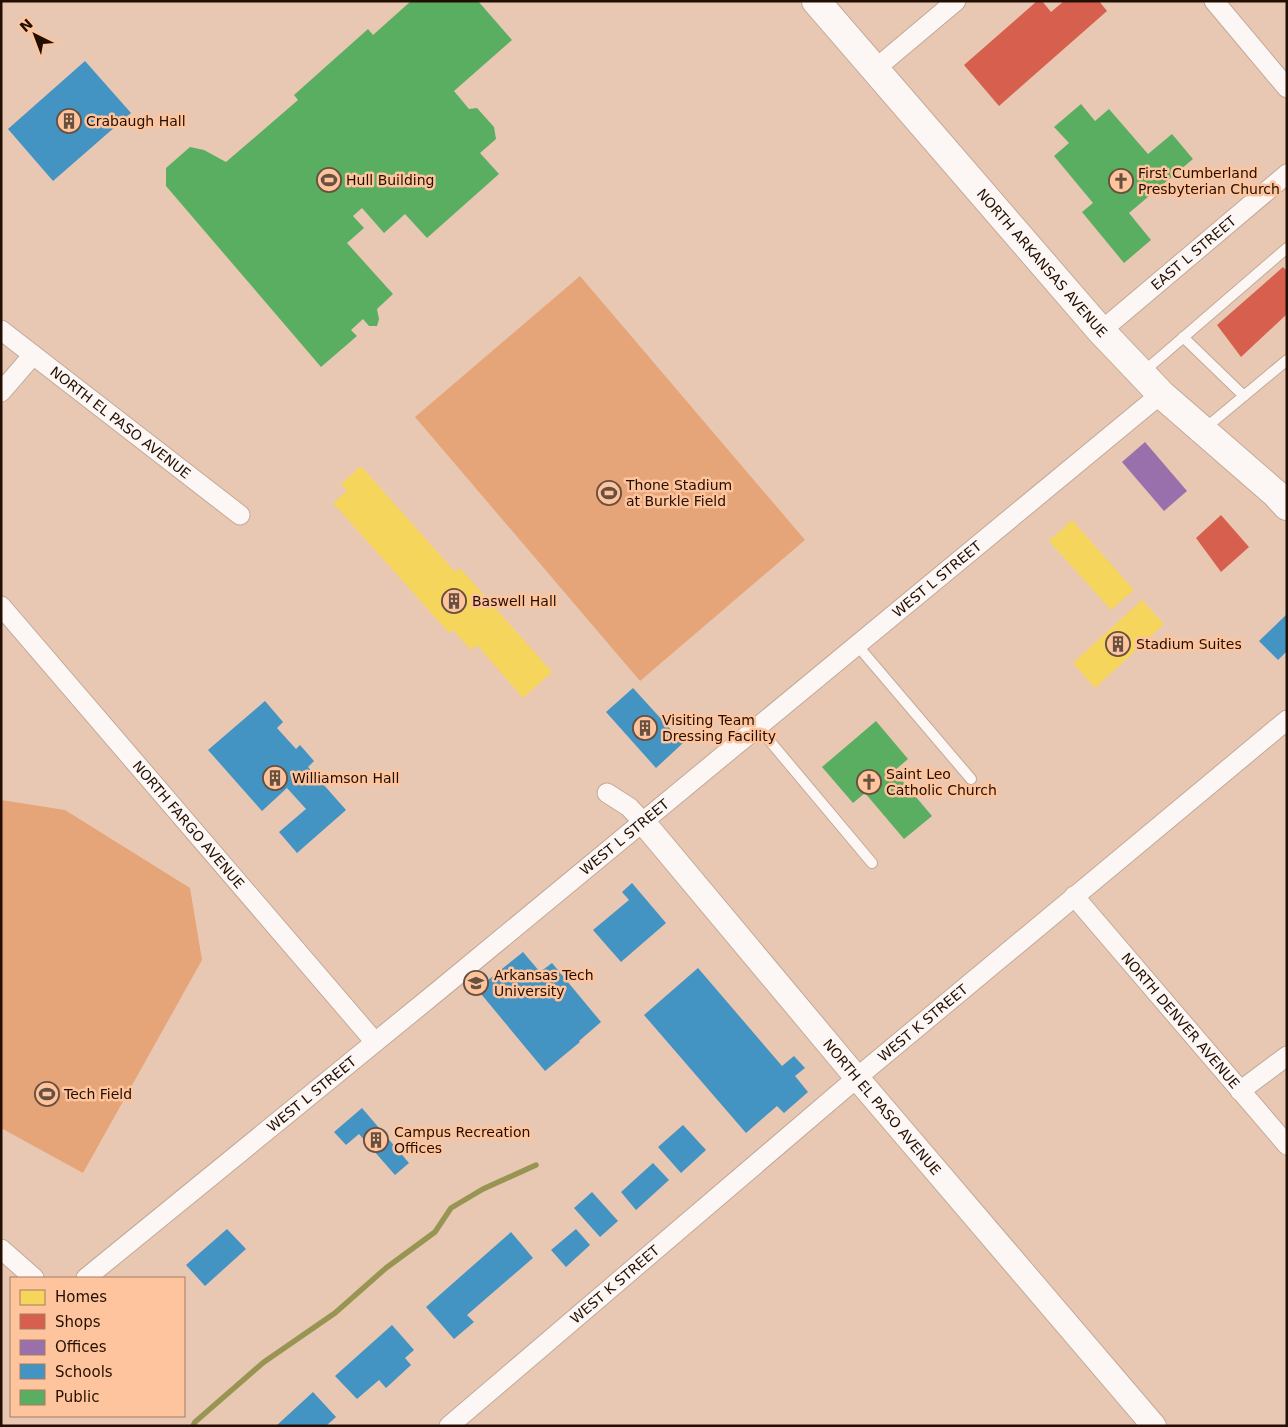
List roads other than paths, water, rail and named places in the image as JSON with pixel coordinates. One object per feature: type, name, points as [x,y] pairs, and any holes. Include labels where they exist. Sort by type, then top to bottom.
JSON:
[{"type":"highway","name":"NORTH ARKANSAS AVENUE","points":[[816,1],[1101,331],[1161,394],[1276,494],[1287,506]]},
{"type":"street","points":[[874,70],[956,1]]},
{"type":"street","points":[[1214,1],[1287,88]]},
{"type":"street","name":"EAST L STREET","points":[[1101,331],[1287,174]]},
{"type":"street","name":"NORTH EL PASO AVENUE","points":[[1,330],[240,516]]},
{"type":"street","points":[[1,392],[33,355]]},
{"type":"street","name":"WEST L STREET","points":[[87,1277],[643,822],[1161,394]]},
{"type":"street","name":"NORTH FARGO AVENUE","points":[[1,606],[375,1042]]},
{"type":"street","name":"WEST K STREET","points":[[449,1426],[857,1078],[1287,720]]},
{"type":"street","name":"NORTH EL PASO AVENUE","points":[[607,792],[630,807],[643,822],[857,1078],[1154,1426]]},
{"type":"street","name":"NORTH DENVER AVENUE","points":[[1074,896],[1287,1145]]},
{"type":"street","points":[[1240,1091],[1287,1056]]},
{"type":"street","points":[[1,1249],[33,1277]]},
{"type":"lane","points":[[1142,373],[1287,248]]},
{"type":"lane","points":[[1183,338],[1244,396]]},
{"type":"lane","points":[[1203,430],[1287,360]]},
{"type":"lane","points":[[857,645],[971,779]]},
{"type":"lane","points":[[758,727],[872,863]]},
{"type":"waterway","points":[[193,1426],[195,1422],[264,1362],[335,1313],[386,1268],[435,1232],[451,1208],[483,1189],[536,1165]]},
{"type":"place","name":"Crabaugh Hall","points":[[69,121]]},
{"type":"place","name":"Hull Building","points":[[329,180]]},
{"type":"place","name":"First Cumberland Presbyterian Church","points":[[1121,181]]},
{"type":"place","name":"Thone Stadium at Burkle Field","points":[[609,493]]},
{"type":"place","name":"Baswell Hall","points":[[454,601]]},
{"type":"place","name":"Stadium Suites","points":[[1118,644]]},
{"type":"place","name":"Visiting Team Dressing Facility","points":[[645,728]]},
{"type":"place","name":"Williamson Hall","points":[[275,778]]},
{"type":"place","name":"Saint Leo Catholic Church","points":[[869,782]]},
{"type":"place","name":"Arkansas Tech University","points":[[476,983]]},
{"type":"place","name":"Tech Field","points":[[47,1094]]},
{"type":"place","name":"Campus Recreation Offices","points":[[376,1140]]}]
